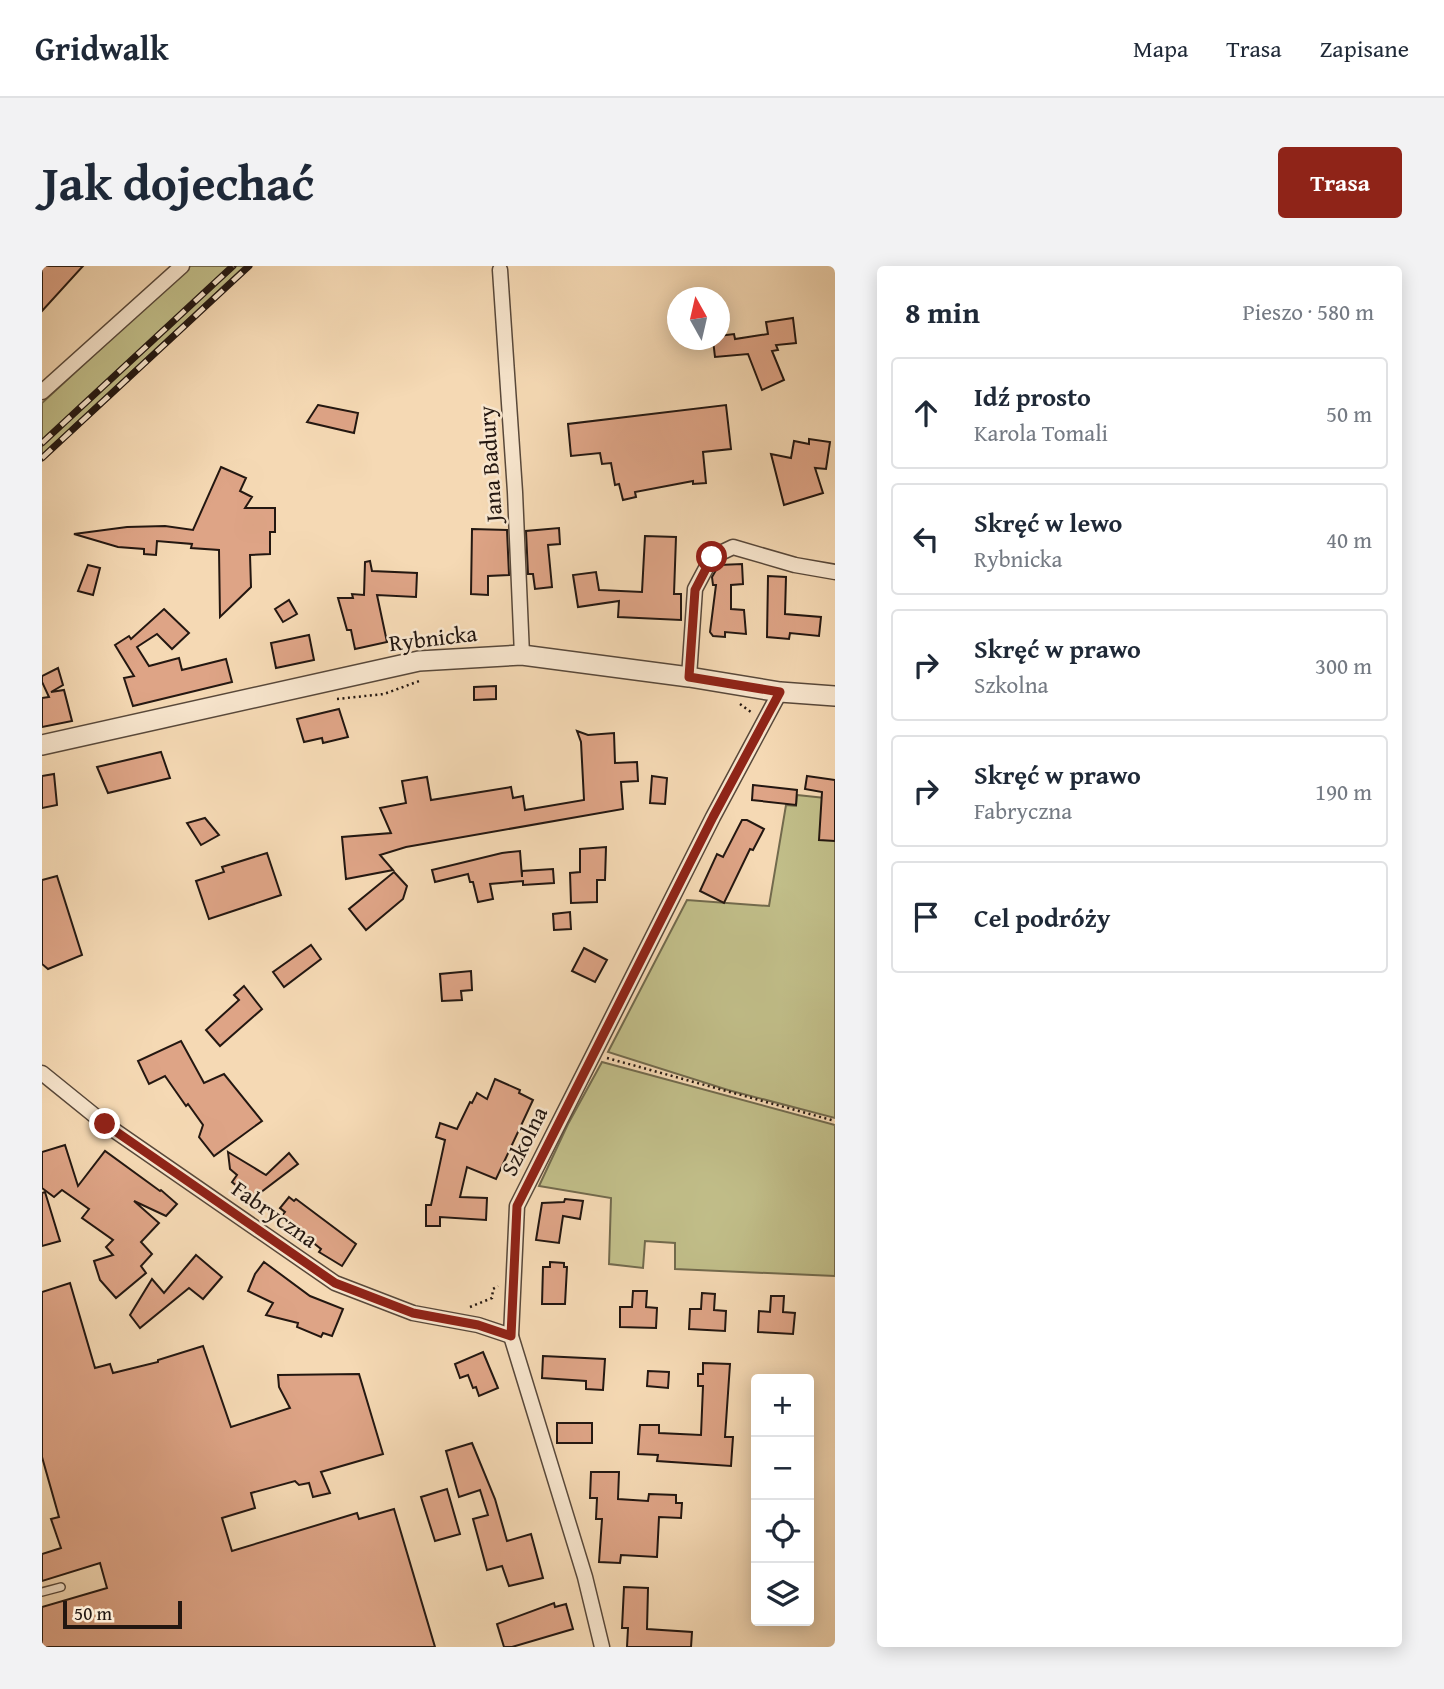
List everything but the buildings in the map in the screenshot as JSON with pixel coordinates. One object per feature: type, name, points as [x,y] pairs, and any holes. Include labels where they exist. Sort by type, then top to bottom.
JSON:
[{"type":"street","points":[[42,392],[182,266]]},
{"type":"street","name":"Jana Badury","points":[[500,271],[518,533],[522,655]]},
{"type":"street","points":[[689,677],[695,590],[712,557],[733,547],[795,565],[835,572]]},
{"type":"street","name":"Rybnicka","points":[[42,745],[418,661],[522,655],[780,692],[835,696]]},
{"type":"street","name":"Szkolna","points":[[602,1647],[585,1577],[511,1336],[517,1206],[713,817],[780,692]]},
{"type":"street","name":"Fabryczna","points":[[42,1073],[105,1124],[335,1283],[413,1313],[478,1325],[511,1336]]},
{"type":"lane","points":[[42,1592],[61,1587]]},
{"type":"path","points":[[332,699],[371,697],[426,678]]},
{"type":"path","points":[[594,1055],[835,1121]]},
{"type":"path","points":[[468,1308],[492,1298],[494,1289],[500,1285]]},
{"type":"shaded area","points":[[190,266],[245,266],[42,455],[42,403]]},
{"type":"shaded area","points":[[797,795],[835,799],[835,1118],[728,1090],[608,1052],[687,900],[769,906],[786,805],[796,806]]},
{"type":"shaded area","points":[[602,1062],[835,1125],[835,1276],[675,1269],[675,1243],[645,1241],[643,1268],[609,1264],[611,1198],[539,1186],[568,1124]]},
{"type":"railway","points":[[42,443],[233,266]]},
{"type":"railway","points":[[42,458],[249,266]]},
{"type":"route","points":[[105,1124],[335,1283],[413,1313],[478,1325],[511,1336],[517,1206],[713,817],[780,692],[689,677],[695,590],[712,557]]}]
